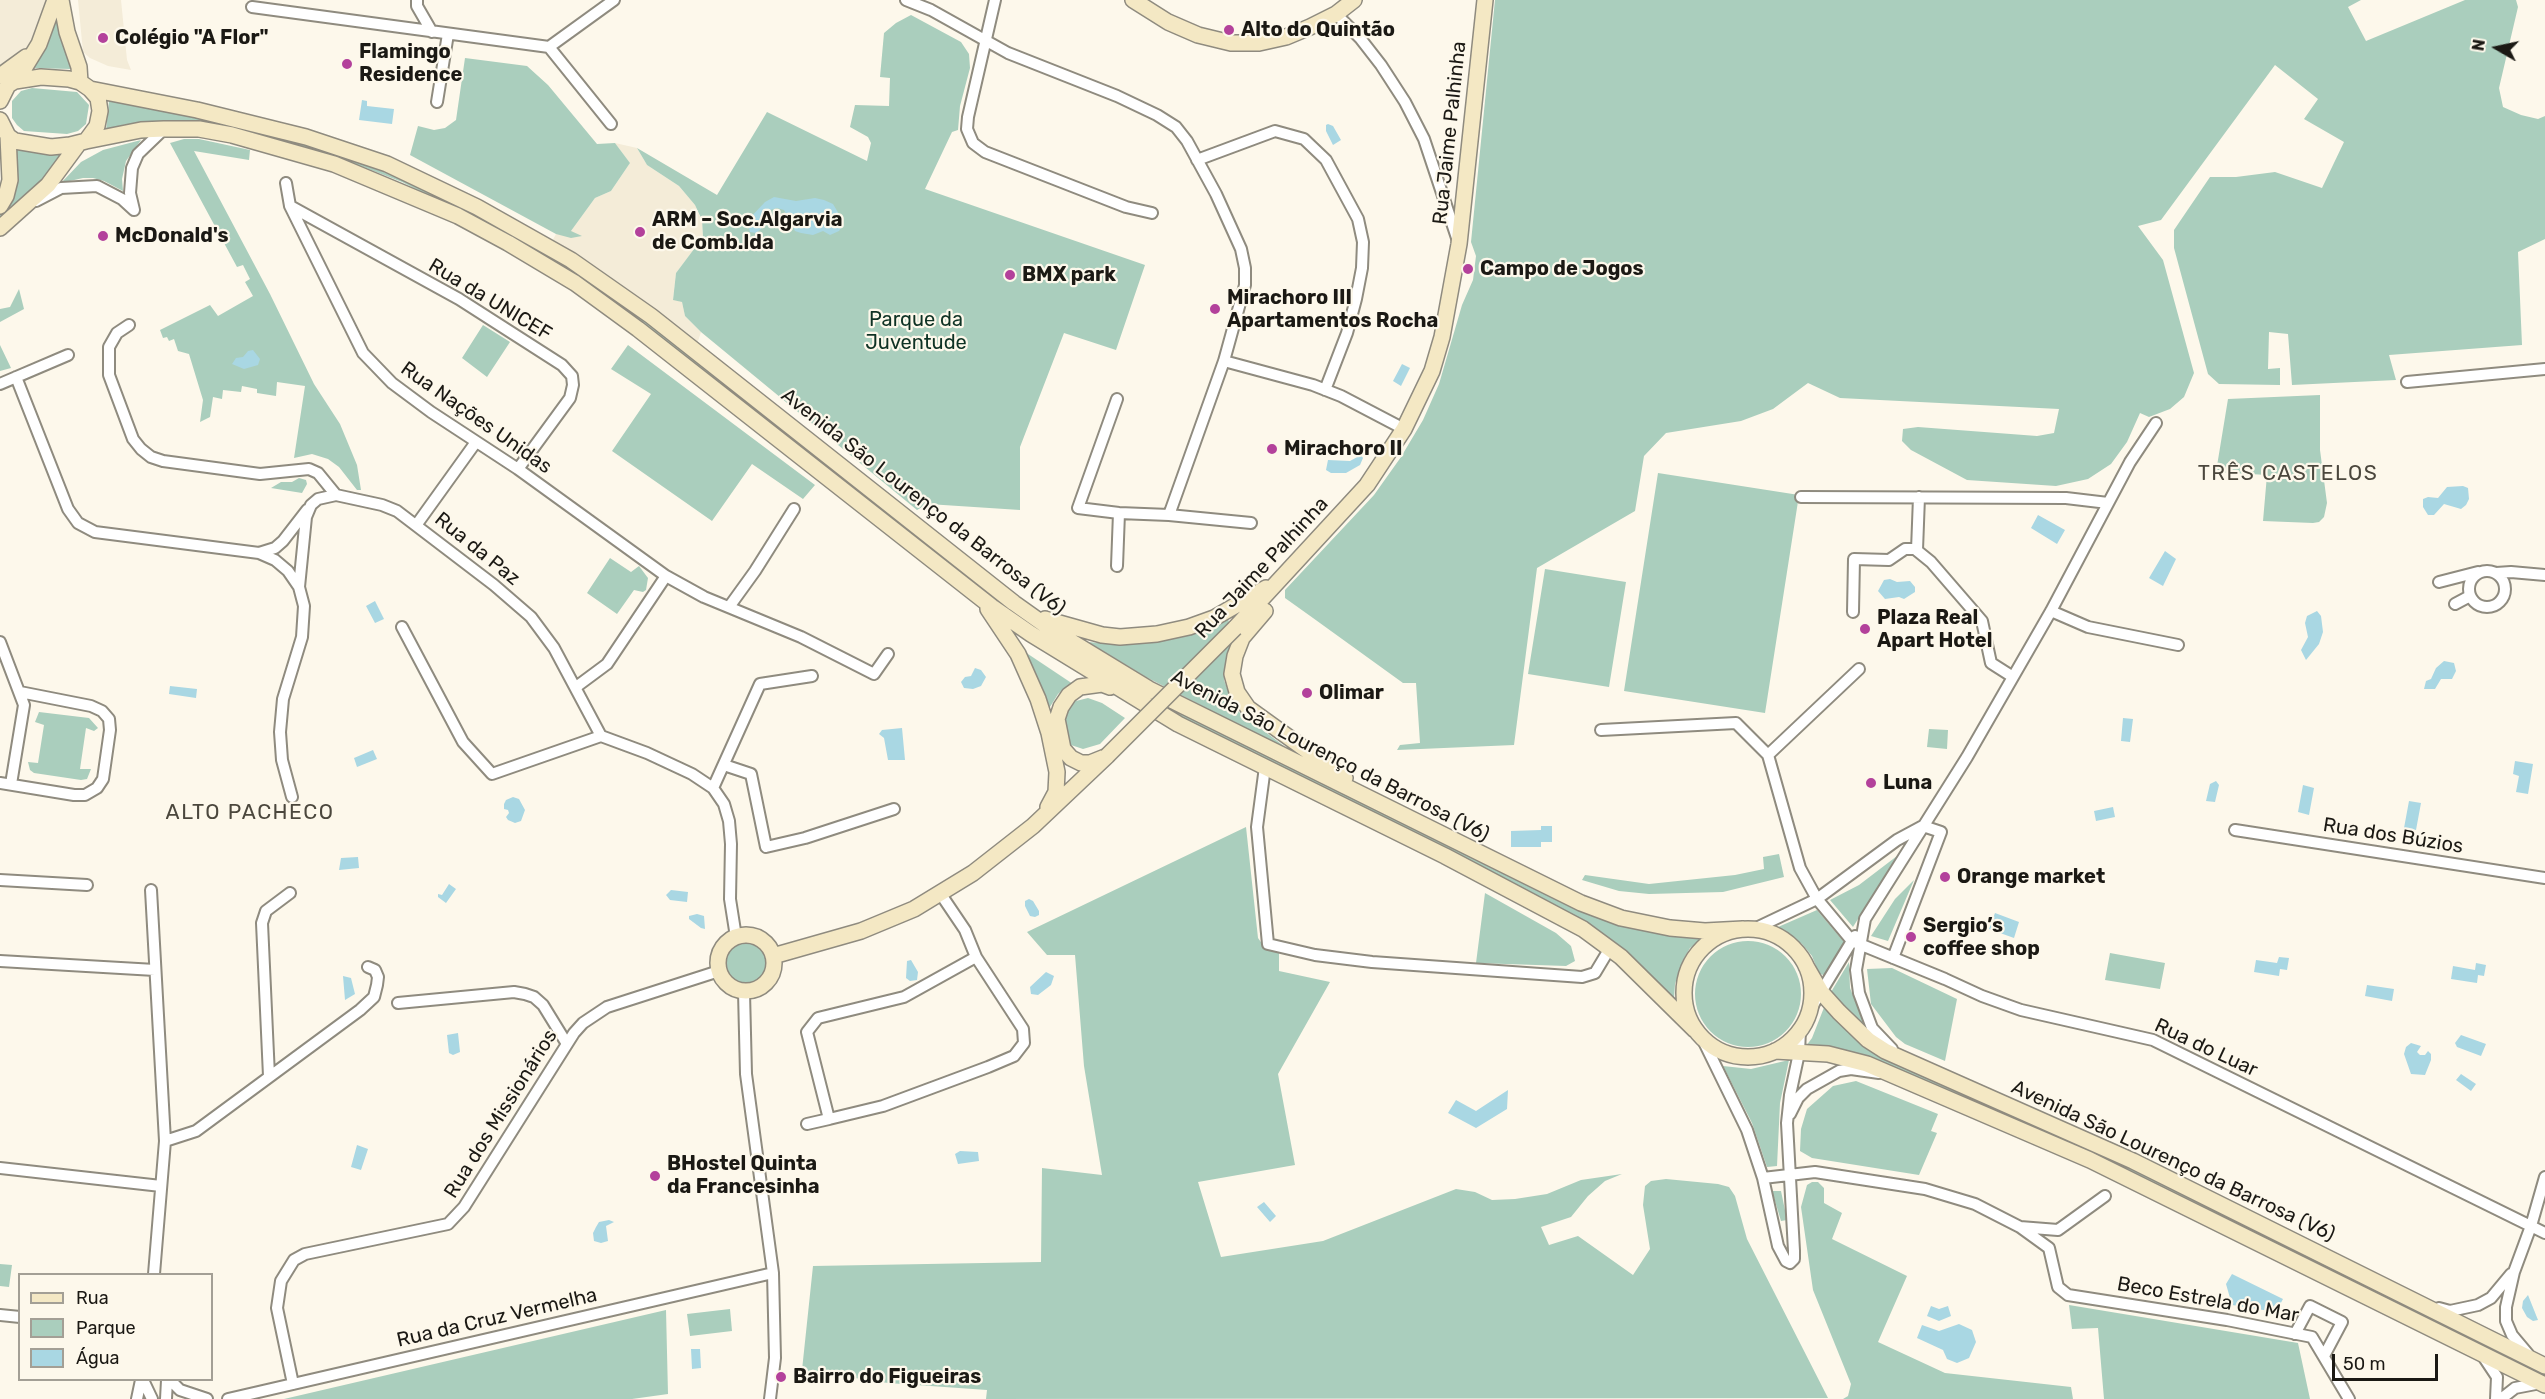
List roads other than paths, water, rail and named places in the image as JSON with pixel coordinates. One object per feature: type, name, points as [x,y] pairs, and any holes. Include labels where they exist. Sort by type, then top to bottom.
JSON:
[{"type":"main road","points":[[0,101],[8,80],[39,44],[55,0]]},
{"type":"main road","points":[[0,228],[58,174],[97,126],[100,111],[98,98],[85,85],[67,32],[61,0]]},
{"type":"main road","points":[[1133,0],[1168,22],[1198,35],[1231,43],[1259,43],[1286,36],[1336,14],[1354,0]]},
{"type":"main road","name":"Rua Jaime Palhinha","points":[[773,956],[861,931],[914,909],[974,873],[1033,826],[1107,756],[1284,577],[1367,485],[1404,429],[1432,371],[1442,337],[1460,244],[1485,0]]},
{"type":"main road","name":"Avenida São Lourenço da Barrosa (V6)","points":[[8,80],[41,76],[257,123],[344,148],[432,184],[524,232],[571,260],[651,316],[1025,611],[1149,689],[1581,903],[1621,918],[1670,928],[1705,931],[1748,929],[1765,931],[1785,940],[1794,948],[1821,992],[1868,1040],[1909,1063],[2133,1161],[2538,1362]]},
{"type":"main road","points":[[0,206],[6,196],[10,180],[3,129]]},
{"type":"main road","name":"Avenida São Lourenço da Barrosa (V6)","points":[[3,129],[15,141],[51,147],[141,130],[199,129],[232,135],[334,164],[458,216],[575,283],[638,329],[958,580],[1031,634],[1178,724],[1547,908],[1583,929],[1611,948],[1699,1034],[1721,1051],[1731,1055],[1753,1057],[1784,1046],[1800,1030],[1810,1010],[1812,988],[1806,966]]},
{"type":"main road","points":[[1025,611],[1061,625],[1102,635],[1120,637],[1157,634],[1189,627],[1214,618],[1284,577]]},
{"type":"main road","points":[[1284,577],[1270,604],[1242,638],[1235,656],[1232,674],[1237,692],[1248,708],[1383,805]]},
{"type":"main road","points":[[958,580],[988,609],[1012,642],[1038,699],[1049,734],[1057,772],[1056,792],[1050,805],[1033,826]]},
{"type":"main road","points":[[1107,756],[1090,763],[1081,763],[1071,758],[1063,749],[1057,719],[1060,706],[1080,687],[1102,684],[1121,690]]},
{"type":"main road","points":[[1699,1034],[1690,1020],[1684,998],[1686,976],[1690,966],[1703,947],[1712,940],[1732,931],[1748,929]]},
{"type":"main road","points":[[747,935],[758,938],[768,945],[773,956],[772,973],[766,983],[756,990],[744,992],[728,985],[718,971],[718,959],[722,948],[736,937],[747,935]]},
{"type":"main road","name":"Avenida São Lourenço da Barrosa (V6)","points":[[1775,1051],[1848,1058],[1894,1076],[2152,1189],[2543,1384]]},
{"type":"street","points":[[417,0],[417,6],[432,32]]},
{"type":"street","points":[[252,8],[549,47],[614,0]]},
{"type":"street","points":[[906,0],[931,10],[1008,53],[1118,96],[1157,115],[1176,127],[1187,141],[1216,194],[1242,249],[1245,285],[1239,315],[1224,361],[1169,515]]},
{"type":"street","points":[[995,0],[968,117],[967,129],[973,143],[985,152],[1126,207],[1152,213]]},
{"type":"street","points":[[1336,14],[1381,64],[1425,139],[1460,244]]},
{"type":"street","points":[[437,102],[448,34]]},
{"type":"street","points":[[549,47],[611,124]]},
{"type":"street","points":[[25,207],[62,188],[80,185],[97,186],[122,199],[134,210],[130,193],[132,168],[138,154],[164,129]]},
{"type":"street","points":[[1197,160],[1275,131],[1304,139],[1326,160],[1358,219],[1363,242],[1362,268],[1356,299],[1347,333],[1325,390]]},
{"type":"street","name":"Rua Nações Unidas","points":[[286,183],[290,206],[363,353],[392,382],[431,412],[518,469],[666,576],[704,597],[810,642],[874,674],[888,654]]},
{"type":"street","name":"Rua da UNICEF","points":[[290,206],[459,299],[562,365],[572,376],[573,385],[570,398],[518,469]]},
{"type":"street","points":[[129,324],[117,333],[109,347],[109,375],[133,439],[141,449],[162,461],[260,474],[309,469],[318,473],[336,495],[318,499],[283,541],[274,548],[259,553]]},
{"type":"street","points":[[0,384],[68,355]]},
{"type":"street","points":[[1224,361],[1325,390],[1404,429]]},
{"type":"street","points":[[2407,382],[2545,369]]},
{"type":"street","points":[[16,377],[68,509],[78,523],[95,532],[259,553],[275,560],[288,571],[299,586]]},
{"type":"street","points":[[1117,399],[1078,508],[1251,523]]},
{"type":"street","points":[[1810,1010],[1855,943],[1865,919],[1946,792],[2050,611],[2130,462],[2156,423]]},
{"type":"street","points":[[417,524],[476,442]]},
{"type":"street","name":"Rua da Paz","points":[[336,495],[382,504],[398,511],[531,616],[554,648],[601,736]]},
{"type":"street","points":[[1801,497],[2066,498],[2108,503]]},
{"type":"street","points":[[1917,550],[1919,497]]},
{"type":"street","points":[[292,797],[282,760],[280,732],[283,699],[303,629],[303,606],[299,586],[306,517],[311,505]]},
{"type":"street","points":[[729,607],[794,509]]},
{"type":"street","points":[[1117,566],[1119,513]]},
{"type":"street","points":[[1853,612],[1854,559],[1889,560],[1905,549],[1917,550],[1931,562],[1982,621],[1992,663],[2013,677]]},
{"type":"street","points":[[2481,571],[2471,579],[2470,596],[2478,605],[2489,607],[2499,602],[2505,592],[2505,586],[2496,573]]},
{"type":"street","points":[[2439,582],[2481,571],[2545,575]]},
{"type":"street","points":[[576,687],[607,664],[666,576]]},
{"type":"street","points":[[2455,604],[2470,596]]},
{"type":"street","points":[[2050,611],[2088,627],[2178,645]]},
{"type":"street","points":[[402,627],[463,742],[492,774],[601,736],[647,753],[692,774],[713,788],[724,804],[729,821],[730,899],[736,937]]},
{"type":"street","points":[[0,642],[24,705],[6,783],[74,795],[85,795],[97,788],[103,779],[110,730],[108,719],[102,711],[91,706],[20,692]]},
{"type":"street","points":[[1768,755],[1859,669]]},
{"type":"street","points":[[713,788],[760,684],[812,676]]},
{"type":"street","points":[[1601,730],[1736,723],[1768,755],[1800,868],[1817,899],[1855,943],[1859,993],[1865,1013],[1872,1028],[1885,1044],[1909,1063]]},
{"type":"street","points":[[724,765],[751,774],[766,847],[805,838],[894,809]]},
{"type":"street","points":[[1265,768],[1257,827],[1268,944],[1315,955],[1372,962],[1582,977],[1595,973],[1611,948]]},
{"type":"street","points":[[1748,929],[1817,899],[1897,840],[1923,826],[1941,832],[1893,958]]},
{"type":"street","name":"Rua dos Búzios","points":[[2235,830],[2545,878]]},
{"type":"street","points":[[0,880],[87,885]]},
{"type":"street","points":[[151,890],[165,1142],[154,1273]]},
{"type":"street","points":[[269,1076],[262,923],[266,911],[290,893]]},
{"type":"street","points":[[807,1124],[884,1106],[1014,1056],[1024,1042],[1023,1029],[976,957],[964,930],[940,893]]},
{"type":"street","name":"Rua do Luar","points":[[1855,943],[2021,1010],[2153,1040],[2545,1233]]},
{"type":"street","points":[[829,1119],[807,1032],[818,1018],[904,997],[976,957]]},
{"type":"street","points":[[0,961],[154,970]]},
{"type":"street","points":[[165,1142],[196,1131],[360,1010],[374,997],[378,977],[375,970],[368,967]]},
{"type":"street","name":"Rua dos Missionários","points":[[293,1384],[277,1308],[281,1281],[294,1260],[305,1254],[438,1227],[456,1218],[567,1044],[583,1023],[607,1007],[718,971]]},
{"type":"street","points":[[399,1003],[514,992],[525,994],[534,997],[543,1005],[567,1044]]},
{"type":"street","points":[[744,992],[746,1074],[773,1273],[775,1358],[770,1399]]},
{"type":"street","points":[[1699,1034],[1747,1130],[1763,1178],[1778,1246],[1786,1261],[1790,1263],[1794,1257],[1794,1251],[1787,1123],[1799,1053],[1800,1030]]},
{"type":"street","points":[[1787,1123],[1798,1098],[1818,1081],[1839,1071],[1851,1069],[1894,1076]]},
{"type":"street","points":[[0,1168],[161,1186]]},
{"type":"street","points":[[1763,1178],[1815,1172],[1925,1189],[1975,1204],[2020,1227],[2049,1248],[2058,1230],[2105,1196]]},
{"type":"street","points":[[2538,1362],[2512,1335],[2506,1321],[2506,1307],[2514,1272],[2531,1226],[2545,1177]]},
{"type":"street","points":[[2020,1227],[2058,1230]]},
{"type":"street","name":"Beco Estrela do Mar","points":[[2049,1248],[2058,1287],[2068,1295],[2228,1320],[2312,1337],[2349,1399]]},
{"type":"street","points":[[2426,1305],[2450,1311],[2478,1305],[2491,1298],[2514,1272]]},
{"type":"street","name":"Rua da Cruz Vermelha","points":[[228,1399],[773,1273]]},
{"type":"street","points":[[2295,1334],[2310,1306],[2342,1322],[2324,1356]]},
{"type":"street","points":[[0,1315],[18,1317]]},
{"type":"street","points":[[2479,1352],[2491,1364],[2497,1377],[2496,1399]]},
{"type":"street","points":[[137,1399],[142,1381]]},
{"type":"street","points":[[142,1381],[153,1399]]},
{"type":"street","points":[[166,1399],[168,1381]]},
{"type":"street","points":[[169,1381],[180,1390],[207,1399]]},
{"type":"street","points":[[2501,1399],[2515,1388],[2543,1384]]},
{"type":"water","points":[[362,100],[367,101],[367,106],[394,109],[392,124],[359,120]]},
{"type":"water","points":[[1328,124],[1333,126],[1341,140],[1333,145],[1326,131]]},
{"type":"water","points":[[774,197],[796,201],[815,198],[824,200],[833,204],[843,225],[839,231],[830,235],[823,231],[813,235],[801,233],[795,231],[784,210],[777,208],[767,211],[762,218],[761,229],[756,233],[750,232],[747,221],[765,202]]},
{"type":"water","points":[[253,350],[260,359],[258,365],[244,369],[232,364],[236,358],[243,357],[248,351]]},
{"type":"water","points":[[1402,364],[1410,368],[1401,386],[1393,381]]},
{"type":"water","points":[[1361,455],[1363,458],[1360,465],[1346,473],[1331,473],[1326,470],[1328,460],[1350,461]]},
{"type":"water","points":[[2447,487],[2468,488],[2469,499],[2466,505],[2461,509],[2444,504],[2434,515],[2428,515],[2423,507],[2423,499],[2438,498]]},
{"type":"water","points":[[2038,515],[2065,530],[2057,544],[2031,528]]},
{"type":"water","points":[[2165,551],[2176,559],[2163,586],[2149,578]]},
{"type":"water","points":[[1890,579],[1897,582],[1910,581],[1915,587],[1915,592],[1904,599],[1899,597],[1885,599],[1878,591],[1884,580]]},
{"type":"water","points":[[375,601],[384,619],[375,623],[366,606]]},
{"type":"water","points":[[2317,611],[2321,616],[2323,632],[2319,644],[2306,660],[2301,650],[2308,637],[2305,623],[2307,616]]},
{"type":"water","points":[[2444,661],[2454,663],[2456,671],[2452,679],[2441,679],[2435,689],[2424,689],[2426,681],[2431,679],[2436,668]]},
{"type":"water","points":[[975,668],[981,670],[986,677],[981,686],[973,689],[964,688],[961,682],[965,677],[971,676]]},
{"type":"water","points":[[170,686],[197,689],[196,698],[169,694]]},
{"type":"water","points":[[2123,718],[2133,719],[2130,742],[2121,741]]},
{"type":"water","points":[[902,728],[905,760],[888,760],[884,738],[879,734],[882,730]]},
{"type":"water","points":[[373,750],[377,759],[357,767],[354,758]]},
{"type":"water","points":[[2515,761],[2533,764],[2528,794],[2516,792],[2519,776],[2513,774]]},
{"type":"water","points":[[2216,781],[2219,785],[2215,802],[2206,801],[2210,784]]},
{"type":"water","points":[[2303,785],[2314,788],[2309,815],[2298,812]]},
{"type":"water","points":[[513,797],[519,799],[525,810],[521,821],[515,823],[508,820],[506,817],[508,810],[504,809],[506,800]]},
{"type":"water","points":[[2409,801],[2421,803],[2416,830],[2404,828]]},
{"type":"water","points":[[2113,807],[2115,817],[2096,821],[2094,811]]},
{"type":"water","points":[[1541,826],[1552,826],[1552,842],[1541,842],[1541,847],[1511,847],[1511,831],[1541,830]]},
{"type":"water","points":[[358,857],[359,868],[339,870],[341,858]]},
{"type":"water","points":[[449,884],[456,889],[446,903],[438,897],[438,894],[442,895]]},
{"type":"water","points":[[671,890],[688,892],[687,902],[670,900],[666,895]]},
{"type":"water","points":[[1029,899],[1039,911],[1039,915],[1035,917],[1030,916],[1025,906],[1025,901]]},
{"type":"water","points":[[1995,913],[2019,922],[2014,938],[1989,929]]},
{"type":"water","points":[[697,914],[704,916],[705,929],[689,919],[689,916]]},
{"type":"water","points":[[2279,957],[2289,958],[2287,970],[2280,969],[2279,976],[2254,972],[2256,960],[2277,963]]},
{"type":"water","points":[[911,960],[918,972],[917,980],[910,981],[906,978],[907,961]]},
{"type":"water","points":[[2476,963],[2486,965],[2484,976],[2478,975],[2477,983],[2451,979],[2453,966],[2475,970]]},
{"type":"water","points":[[1046,972],[1054,976],[1051,985],[1038,995],[1031,994],[1030,987]]},
{"type":"water","points":[[343,976],[351,978],[355,994],[345,1000]]},
{"type":"water","points":[[2367,985],[2394,989],[2392,1001],[2365,996]]},
{"type":"water","points":[[458,1033],[460,1052],[453,1055],[449,1053],[447,1035]]},
{"type":"water","points":[[2461,1035],[2486,1044],[2481,1056],[2457,1047],[2455,1043]]},
{"type":"water","points":[[2411,1043],[2421,1046],[2417,1052],[2420,1055],[2425,1055],[2428,1051],[2431,1054],[2425,1075],[2411,1074],[2404,1054],[2406,1047]]},
{"type":"water","points":[[2461,1074],[2476,1084],[2471,1091],[2456,1080]]},
{"type":"water","points":[[1508,1090],[1507,1109],[1476,1128],[1448,1113],[1456,1100],[1476,1111]]},
{"type":"water","points":[[357,1145],[368,1149],[361,1170],[351,1167]]},
{"type":"water","points":[[960,1151],[978,1152],[979,1161],[958,1164],[955,1154]]},
{"type":"water","points":[[1264,1202],[1276,1216],[1270,1222],[1257,1207]]},
{"type":"water","points":[[609,1220],[614,1222],[606,1226],[608,1241],[601,1243],[594,1241],[593,1233],[599,1222]]},
{"type":"water","points":[[2232,1274],[2283,1299],[2276,1312],[2232,1305],[2226,1284]]},
{"type":"water","points":[[2528,1295],[2538,1320],[2533,1321],[2527,1317],[2522,1308],[2523,1301]]},
{"type":"water","points":[[1931,1306],[1939,1309],[1948,1306],[1951,1316],[1939,1321],[1927,1316]]},
{"type":"water","points":[[1959,1324],[1972,1330],[1976,1342],[1969,1358],[1957,1363],[1947,1359],[1943,1350],[1917,1338],[1922,1325],[1939,1331]]},
{"type":"water","points":[[691,1349],[700,1349],[701,1368],[692,1369]]},
{"type":"place","name":"Alto do Quintão","points":[[1229,30]]},
{"type":"place","name":"Colégio \"A Flor\"","points":[[103,38]]},
{"type":"place","name":"Flamingo Residence","points":[[347,64]]},
{"type":"place","name":"ARM – Soc.Algarvia de Comb.lda","points":[[640,232]]},
{"type":"place","name":"McDonald's","points":[[103,236]]},
{"type":"place","name":"Campo de Jogos","points":[[1468,269]]},
{"type":"place","name":"BMX park","points":[[1010,275]]},
{"type":"place","name":"Mirachoro III Apartamentos Rocha","points":[[1215,309]]},
{"type":"place","name":"Mirachoro II","points":[[1272,449]]},
{"type":"place","name":"Plaza Real Apart Hotel","points":[[1865,629]]},
{"type":"place","name":"Olimar","points":[[1307,693]]},
{"type":"place","name":"Luna","points":[[1871,783]]},
{"type":"place","name":"Orange market","points":[[1945,877]]},
{"type":"place","name":"Sergio’s coffee shop","points":[[1911,937]]},
{"type":"place","name":"BHostel Quinta da Francesinha","points":[[655,1176]]},
{"type":"place","name":"Bairro do Figueiras","points":[[781,1377]]},
{"type":"district","name":"TRÊS CASTELOS","points":[[2288,474]]},
{"type":"district","name":"ALTO PACHECO","points":[[250,813]]},
{"type":"park label","name":"Parque da Juventude","points":[[916,332]]}]
